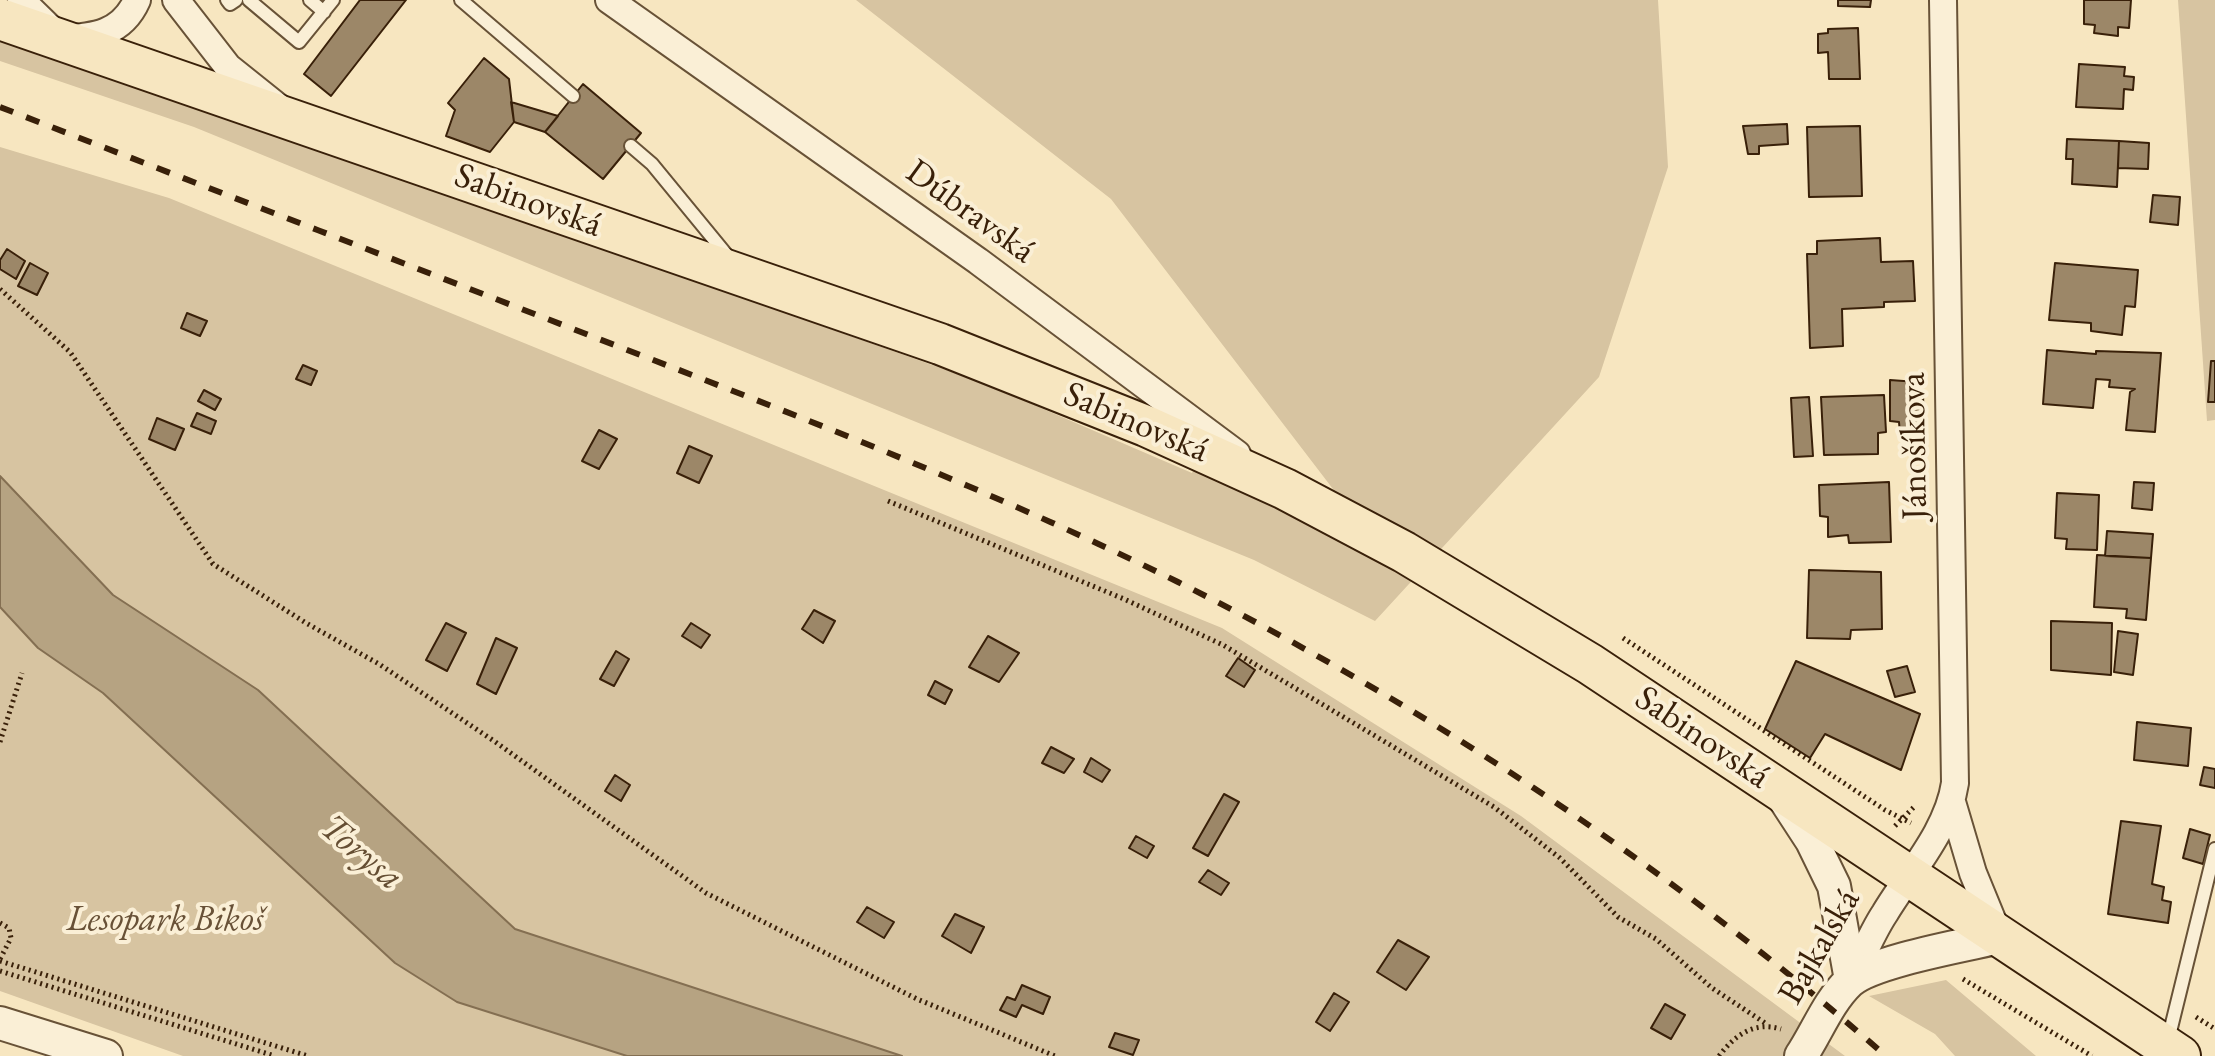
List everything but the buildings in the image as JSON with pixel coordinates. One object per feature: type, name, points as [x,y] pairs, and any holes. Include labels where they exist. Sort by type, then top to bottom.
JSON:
[{"type":"main road","name":"Sabinovská","points":[[0,19],[1013,371],[1285,489],[1404,552],[1507,613],[1779,789],[1907,878],[2173,1052]]},
{"type":"street","points":[[21,0],[61,39],[99,36],[118,27],[137,0]]},
{"type":"street","points":[[176,0],[228,67],[296,121]]},
{"type":"street","name":"Dúbravská","points":[[609,0],[978,261],[1285,489]]},
{"type":"street","name":"Jánošíkova","points":[[1907,878],[1952,802],[1957,763],[1943,0]]},
{"type":"street","points":[[1779,789],[1812,841],[1834,886],[1851,980],[1886,966],[2000,937],[1973,873],[1952,802]]},
{"type":"street","name":"Bajkalská","points":[[1807,1048],[1830,1007],[1851,980],[1878,924],[1907,878]]},
{"type":"street","points":[[0,1023],[106,1056]]},
{"type":"lane","points":[[227,0],[230,4],[236,0]]},
{"type":"lane","points":[[249,0],[299,42],[333,0]]},
{"type":"lane","points":[[310,0],[324,12]]},
{"type":"lane","points":[[461,0],[573,96]]},
{"type":"lane","points":[[631,146],[652,164],[744,277]]},
{"type":"lane","name":"Sabinovská","points":[[2173,1052],[2215,849]]},
{"type":"path","points":[[0,289],[70,352],[213,564],[306,623],[379,664],[494,741],[706,893],[917,999],[1055,1056]]},
{"type":"path","points":[[888,501],[1124,599],[1223,645],[1494,807],[1560,858],[1618,917],[1656,939],[1712,988],[1807,1048]]},
{"type":"path","points":[[0,742],[22,673]]},
{"type":"path","points":[[0,923],[9,928],[11,938],[0,960],[308,1056]]},
{"type":"path","points":[[0,971],[275,1056]]},
{"type":"path","points":[[1956,977],[1982,987],[2092,1056]]},
{"type":"path","points":[[1719,1056],[1731,1041],[1752,1027],[1768,1025]]},
{"type":"path","points":[[258,1053],[259,1041]]},
{"type":"green space","points":[[856,0],[1658,0],[1668,167],[1599,377],[1375,621],[1254,560],[194,127],[0,61],[0,34],[983,383],[1192,473],[1199,457],[1372,540],[1111,199]]},
{"type":"green space","points":[[2178,0],[2215,0],[2215,420],[2207,421]]},
{"type":"green space","points":[[0,147],[169,198],[1222,628],[1521,816],[1845,1056],[902,1056],[515,929],[258,690],[113,595],[0,476]]},
{"type":"green space","name":"Lesopark Bikoš","points":[[0,607],[38,648],[103,693],[395,963],[627,1056],[183,1056],[0,991]]},
{"type":"green space","points":[[1946,980],[2036,1056],[1955,1056],[1935,1034],[1869,996]]},
{"type":"water","name":"Torysa","points":[[0,476],[113,595],[258,690],[515,929],[902,1056],[627,1056],[457,1002],[395,963],[103,693],[38,648],[0,607]]},
{"type":"railway","points":[[0,107],[830,429],[1040,517],[1178,582],[1365,683],[1547,796],[1721,921],[1886,1056]]}]
